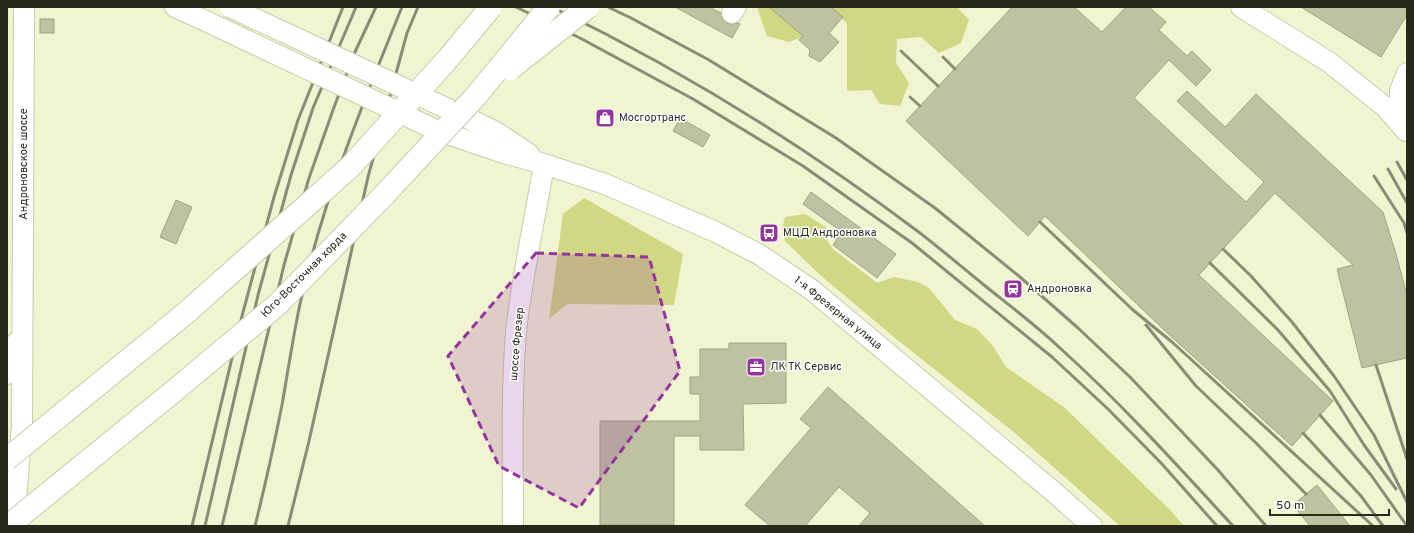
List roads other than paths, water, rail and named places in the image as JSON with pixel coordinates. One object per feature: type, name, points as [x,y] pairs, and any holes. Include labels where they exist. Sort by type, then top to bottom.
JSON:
[{"type":"main road","points":[[7,459],[187,312],[350,167],[446,61],[491,7]]},
{"type":"main road","name":"Юго-Восточная хорда","points":[[12,520],[174,391],[278,304],[385,194],[476,96],[549,7]]},
{"type":"main road","points":[[476,96],[588,7]]},
{"type":"street","name":"Андроновское шоссе","points":[[12,520],[22,425],[24,7]]},
{"type":"street","name":"1-я Фрезерная улица","points":[[175,7],[436,130],[504,153],[544,164],[605,184],[716,232],[760,255],[780,267],[812,290],[1055,493],[1092,526]]},
{"type":"street","name":"1-я Фрезерная улица","points":[[230,7],[496,132],[544,164]]},
{"type":"street","points":[[1241,7],[1329,62],[1385,107],[1407,132]]},
{"type":"street","points":[[1407,72],[1400,91],[1400,111],[1407,132]]},
{"type":"street","name":"шоссе Фрезер","points":[[513,526],[512,402],[517,330],[524,277],[544,164]]},
{"type":"street","points":[[7,374],[23,321]]},
{"type":"street","points":[[7,487],[12,520]]},
{"type":"railway","points":[[192,526],[242,316],[274,197],[298,120],[343,7]]},
{"type":"railway","points":[[205,526],[258,295],[291,175],[313,108],[356,7]]},
{"type":"railway","points":[[222,526],[284,265],[309,178],[355,52],[376,7]]},
{"type":"railway","points":[[255,526],[279,420],[295,329],[309,266],[332,191],[358,116],[402,7]]},
{"type":"railway","points":[[288,526],[309,441],[368,177],[407,33],[418,7]]},
{"type":"railway","points":[[516,7],[580,38],[693,99],[803,166],[912,243],[1052,357],[1108,409],[1162,464],[1217,526]]},
{"type":"railway","points":[[552,7],[648,57],[742,111],[833,170],[920,233],[1033,324],[1084,370],[1149,435],[1233,526]]},
{"type":"railway","points":[[608,7],[709,60],[836,138],[935,208],[1020,277],[1078,328],[1130,377],[1218,470],[1266,526]]},
{"type":"railway","points":[[901,51],[938,86]]},
{"type":"railway","points":[[943,57],[955,69]]},
{"type":"railway","points":[[910,97],[920,106]]},
{"type":"railway","points":[[1397,162],[1407,180]]},
{"type":"railway","points":[[1388,169],[1407,203]]},
{"type":"railway","points":[[1374,176],[1404,223],[1407,233]]},
{"type":"railway","points":[[1040,222],[1133,310],[1172,342],[1373,526]]},
{"type":"railway","points":[[1223,249],[1250,275],[1292,322],[1334,376],[1374,435],[1407,502]]},
{"type":"railway","points":[[1210,263],[1278,330],[1330,391],[1364,445],[1396,489]]},
{"type":"railway","points":[[1146,325],[1196,386],[1256,443],[1306,494]]},
{"type":"railway","points":[[1376,365],[1407,459]]},
{"type":"railway","points":[[1320,415],[1371,475],[1407,526]]},
{"type":"railway","points":[[1303,433],[1361,496],[1383,526]]},
{"type":"place","name":"Мосгортранс","points":[[605,118]]},
{"type":"place","name":"МЦД Андроновка","points":[[769,233]]},
{"type":"place","name":"Андроновка","points":[[1013,289]]},
{"type":"place","name":"ЛК ТК Сервис","points":[[756,367]]}]
